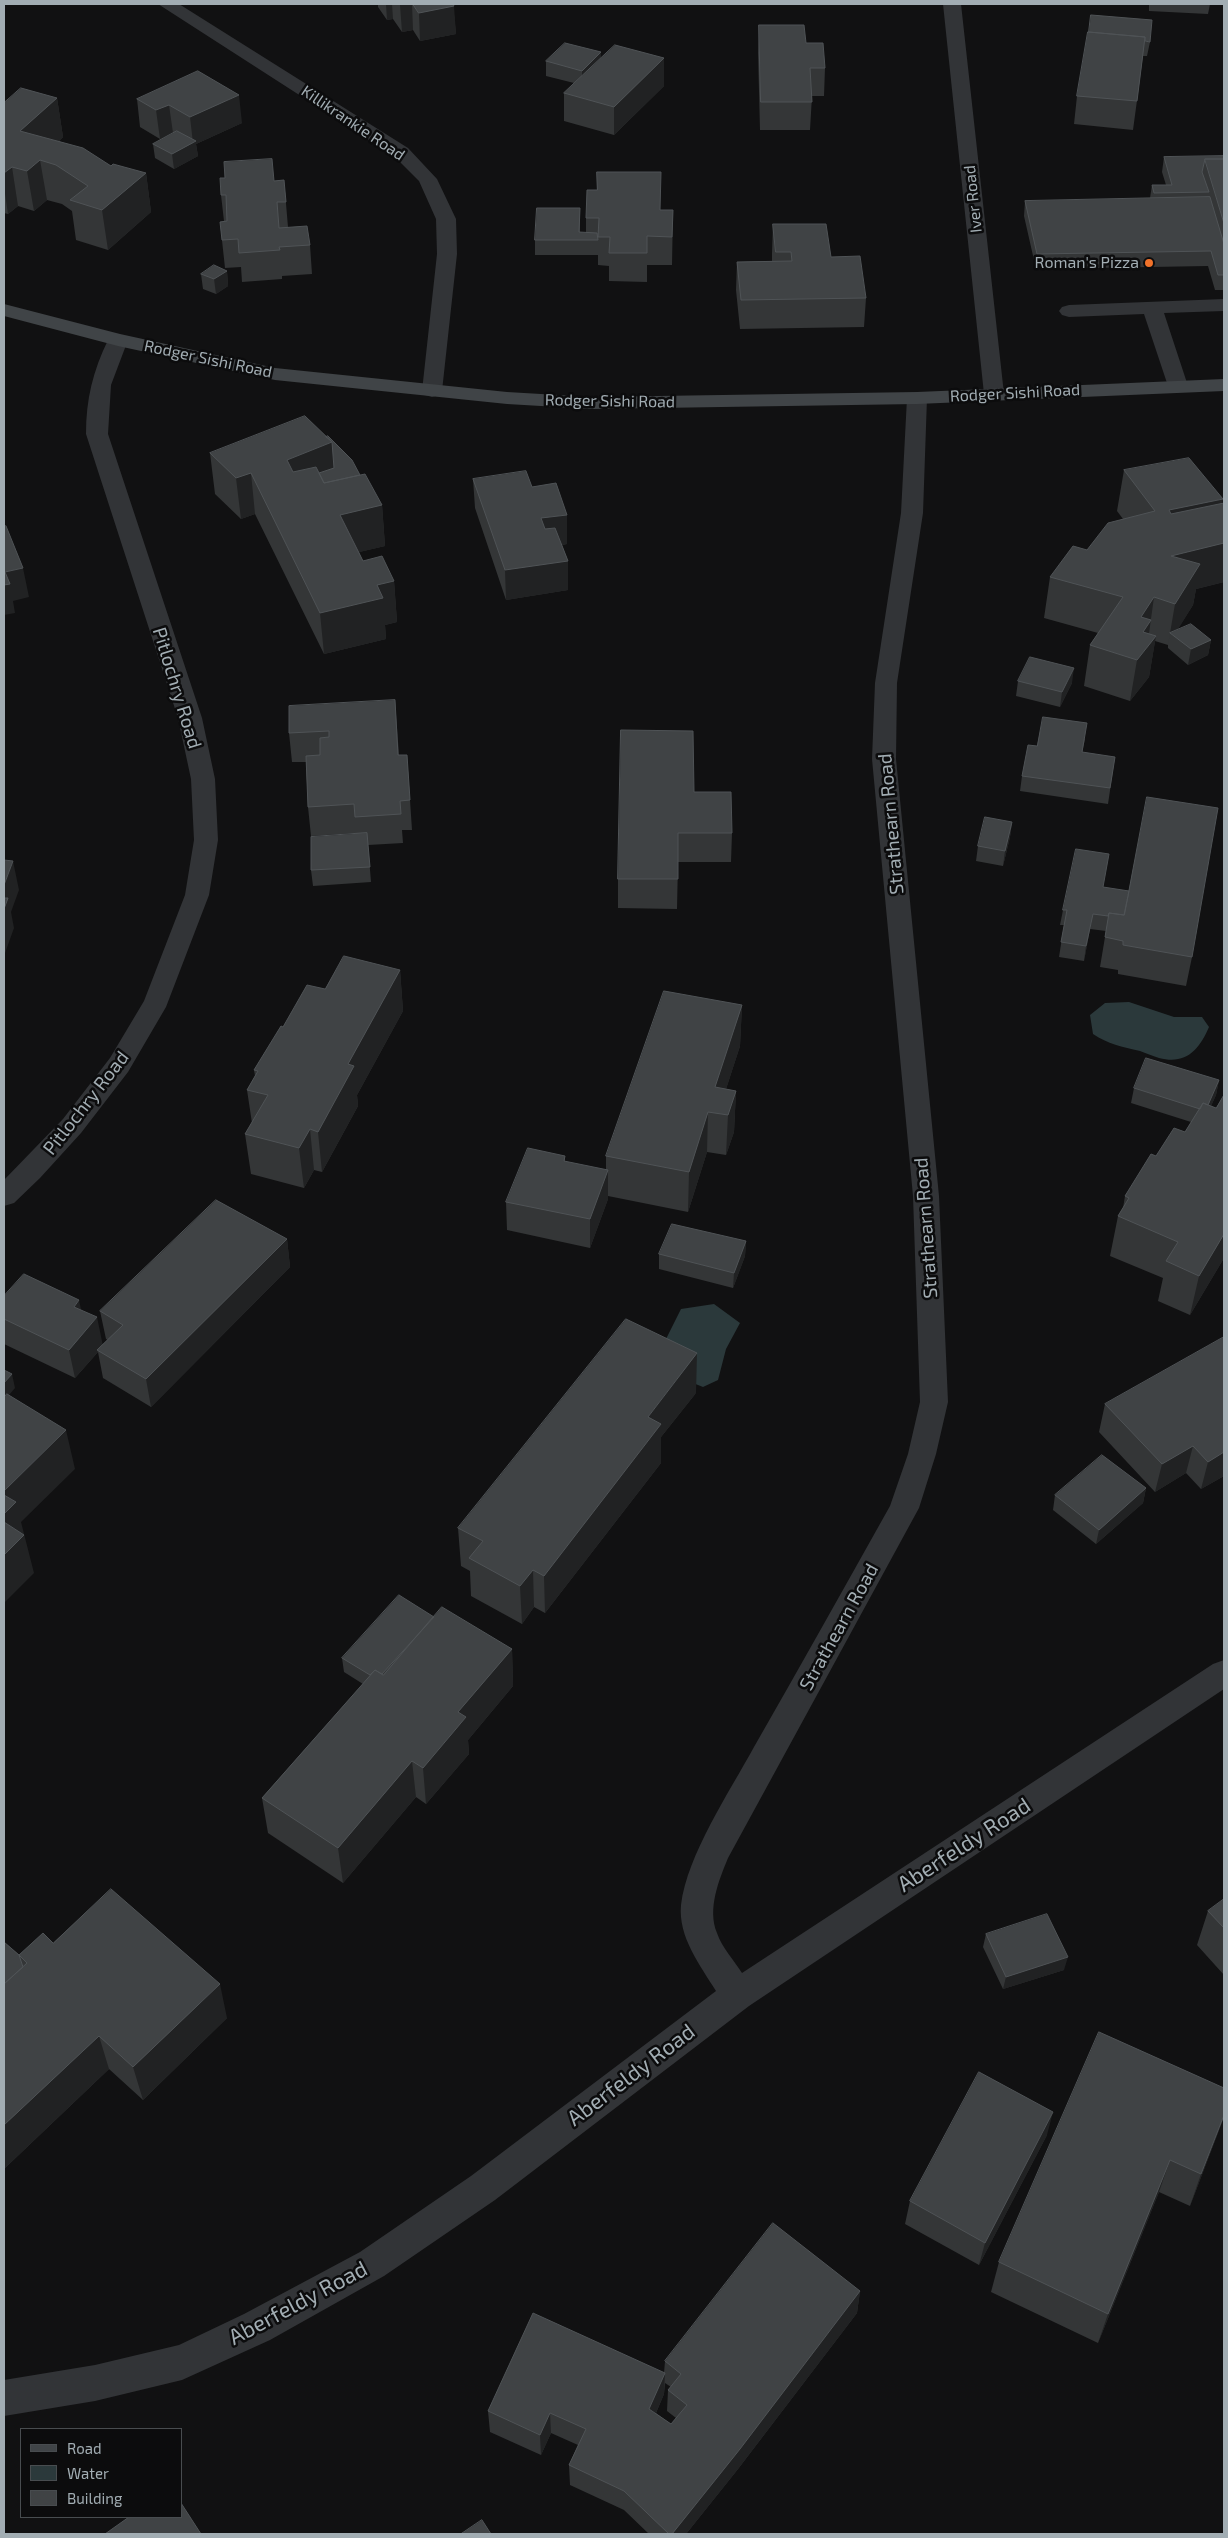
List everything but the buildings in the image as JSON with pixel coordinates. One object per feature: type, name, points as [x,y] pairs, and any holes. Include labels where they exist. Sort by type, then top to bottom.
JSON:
[{"type":"main road","name":"Rodger Sishi Road","points":[[4,310],[118,340],[275,374],[432,391],[592,403],[917,398],[1224,385]]},
{"type":"street","name":"Killikrankie Road","points":[[167,4],[401,152],[428,179],[446,218],[447,254],[432,391]]},
{"type":"street","name":"Iver Road","points":[[952,4],[994,394]]},
{"type":"street","points":[[1069,311],[1224,305]]},
{"type":"street","points":[[1152,308],[1178,386]]},
{"type":"street","name":"Pitlochry Road","points":[[4,1196],[31,1171],[78,1118],[119,1065],[157,1001],[185,932],[197,895],[206,840],[203,779],[190,718],[111,482],[97,434],[96,404],[102,374],[118,340]]},
{"type":"street","name":"Strathearn Road","points":[[737,1995],[701,1934],[698,1906],[708,1866],[734,1815],[904,1508],[922,1454],[934,1402],[926,1196],[884,759],[886,683],[912,514],[917,398]]},
{"type":"street","name":"Aberfeldy Road","points":[[4,2398],[95,2383],[182,2362],[257,2327],[372,2264],[483,2188],[737,1995],[1224,1673]]},
{"type":"water","points":[[1129,1002],[1174,1017],[1202,1017],[1209,1027],[1201,1043],[1190,1054],[1168,1060],[1110,1043],[1093,1034],[1090,1015],[1105,1003]]},
{"type":"water","points":[[714,1304],[740,1323],[726,1349],[718,1380],[703,1387],[678,1377],[666,1339],[681,1309]]},
{"type":"place","name":"Roman's Pizza","points":[[1149,263]]}]
